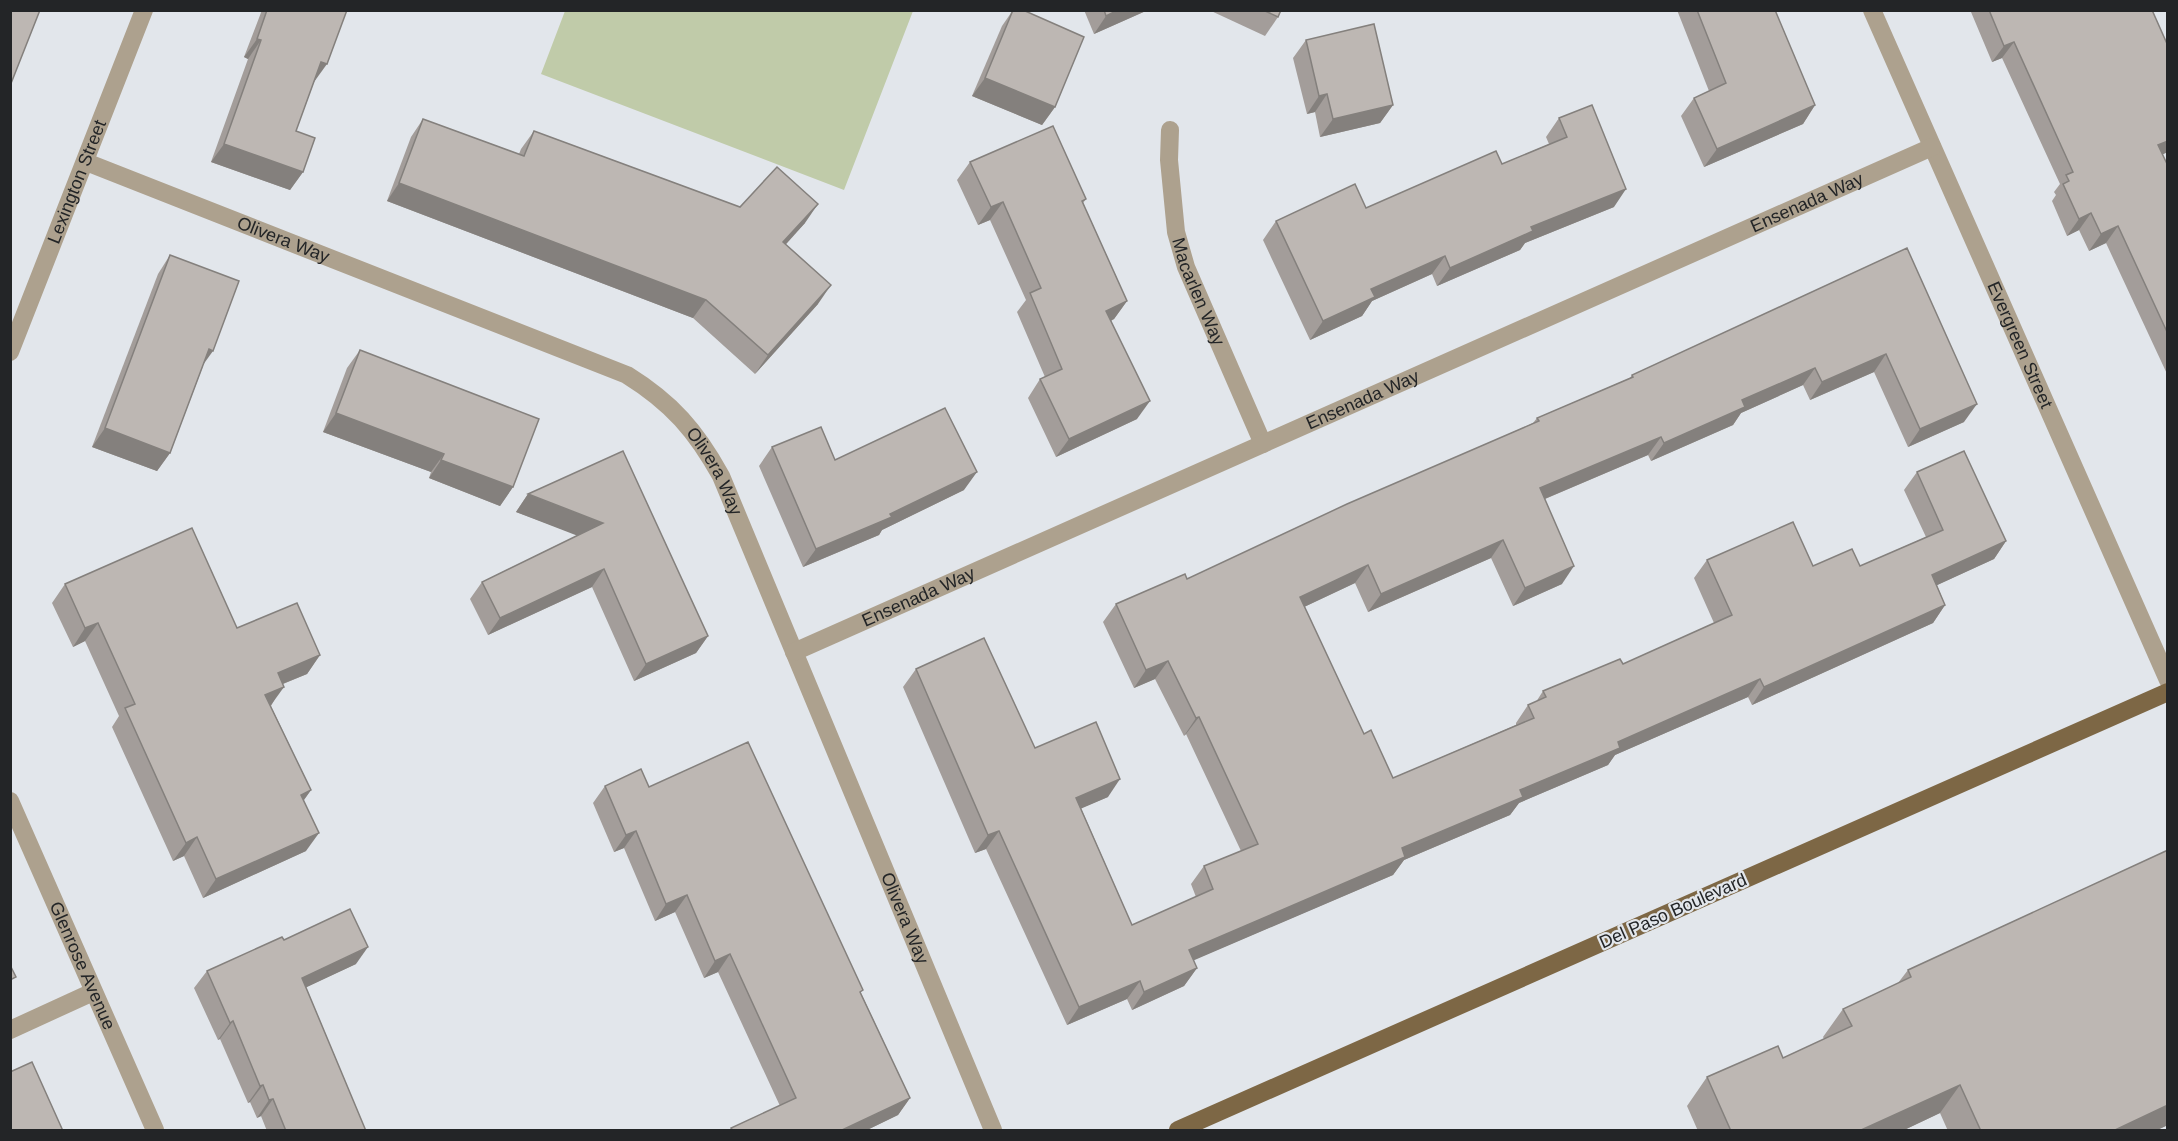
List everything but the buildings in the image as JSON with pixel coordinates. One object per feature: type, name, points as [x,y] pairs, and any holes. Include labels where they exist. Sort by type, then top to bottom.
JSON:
[{"type":"main road","name":"Del Paso Boulevard","points":[[1178,1131],[2168,692]]},
{"type":"street","name":"Lexington Street","points":[[10,352],[144,10]]},
{"type":"street","name":"Evergreen Street","points":[[1872,10],[2168,680]]},
{"type":"street","name":"Macarlen Way","points":[[1170,130],[1169,160],[1176,232],[1186,267],[1263,444]]},
{"type":"street","name":"Ensenada Way","points":[[794,652],[1932,147]]},
{"type":"street","name":"Olivera Way","points":[[86,162],[627,375],[657,394],[682,418],[704,445],[721,477],[993,1131]]},
{"type":"street","name":"Glenrose Avenue","points":[[10,801],[154,1131]]},
{"type":"street","points":[[10,1030],[93,992]]},
{"type":"green space","points":[[565,10],[913,11],[844,190],[541,74]]}]
